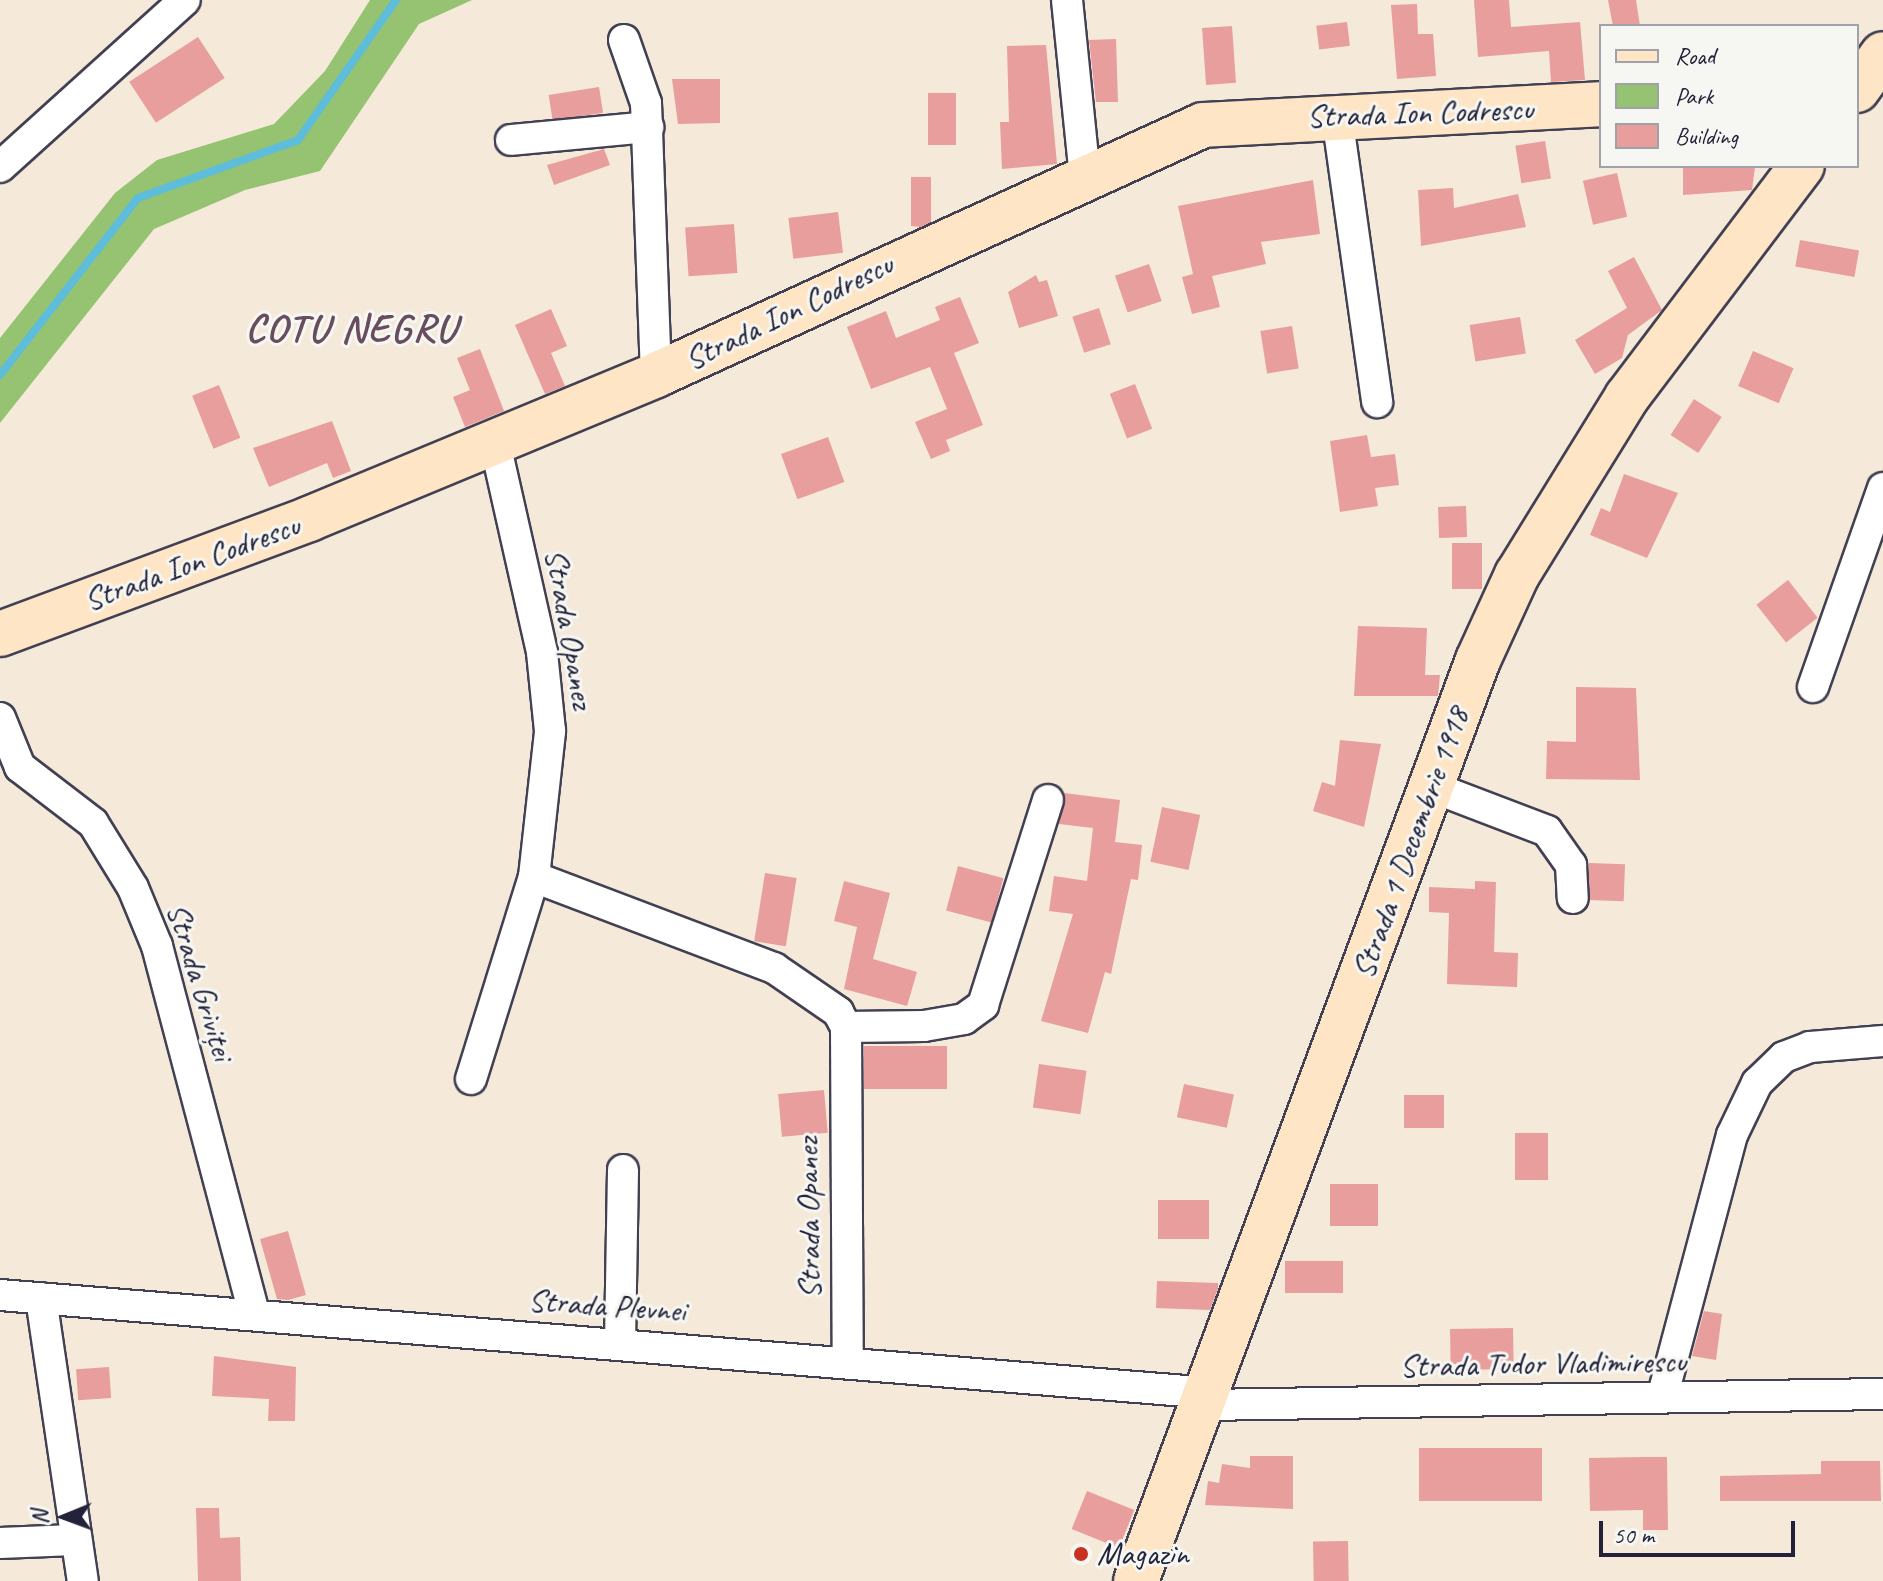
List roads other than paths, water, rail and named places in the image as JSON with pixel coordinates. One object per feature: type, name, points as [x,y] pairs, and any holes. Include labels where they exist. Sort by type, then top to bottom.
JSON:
[{"type":"main road","points":[[1859,47],[1883,41]]},
{"type":"main road","points":[[1859,87],[1883,54]]},
{"type":"main road","name":"Strada Ion Codrescu","points":[[0,634],[495,443],[656,375],[1085,176],[1203,125],[1599,104]]},
{"type":"main road","name":"Strada 1 Decembrie 1918","points":[[1136,1581],[1207,1399],[1478,660],[1563,497],[1627,397],[1800,168]]},
{"type":"street","points":[[0,167],[185,0]]},
{"type":"street","points":[[1067,0],[1085,176]]},
{"type":"street","points":[[624,40],[648,127],[656,375]]},
{"type":"street","points":[[1337,116],[1377,402]]},
{"type":"street","points":[[511,140],[648,127]]},
{"type":"street","name":"Strada Opanez","points":[[471,1079],[534,877],[550,695],[495,443]]},
{"type":"street","points":[[1813,687],[1883,488]]},
{"type":"street","name":"Strada Griviței","points":[[0,718],[20,767],[93,823],[133,888],[157,946],[254,1313]]},
{"type":"street","points":[[1432,787],[1547,831],[1571,865],[1573,898]]},
{"type":"street","points":[[534,877],[774,968],[815,993],[846,1027],[924,1026],[964,1019],[983,1005],[1048,800]]},
{"type":"street","name":"Strada Opanez","points":[[846,1027],[848,1360]]},
{"type":"street","points":[[1662,1398],[1732,1135],[1757,1083],[1784,1057],[1810,1047],[1883,1041]]},
{"type":"street","points":[[620,1343],[623,1170]]},
{"type":"street","name":"Strada Plevnei","points":[[0,1295],[848,1360],[1207,1399]]},
{"type":"street","points":[[41,1298],[74,1540],[83,1581]]},
{"type":"street","name":"Strada Tudor Vladimirescu","points":[[1207,1399],[1883,1394]]},
{"type":"street","points":[[0,1543],[74,1540]]},
{"type":"waterway","points":[[0,375],[138,198],[298,140],[396,0]]},
{"type":"place","name":"Magazin","points":[[1081,1554]]},
{"type":"district","name":"COTU NEGRU","points":[[351,328]]}]
